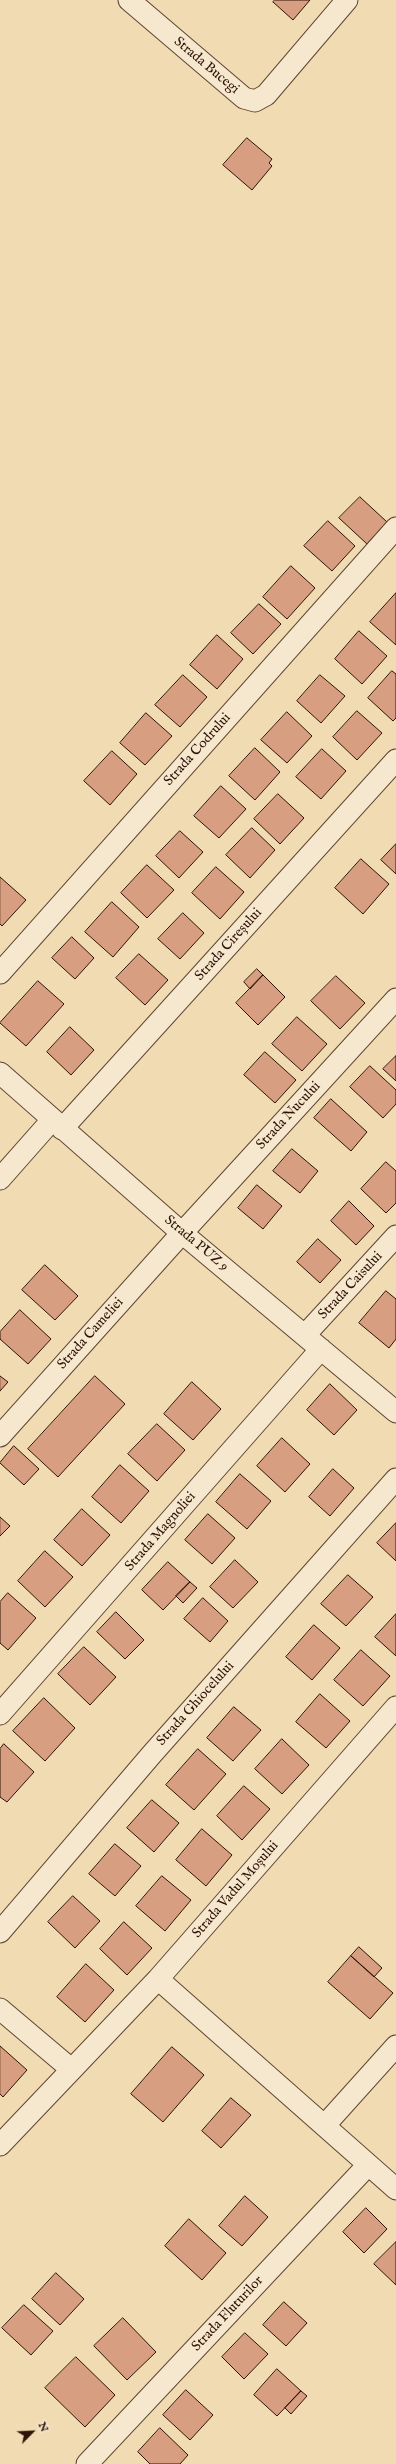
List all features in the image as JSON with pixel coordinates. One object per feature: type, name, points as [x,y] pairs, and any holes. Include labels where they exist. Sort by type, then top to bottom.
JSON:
[{"type":"street","name":"Strada Bucegi","points":[[129,0],[244,98],[255,101],[266,95],[347,0]]},
{"type":"street","name":"Strada Codrului","points":[[0,973],[396,528]]},
{"type":"street","name":"Strada Cireșului","points":[[0,1179],[57,1124],[396,760]]},
{"type":"street","name":"Strada Nucului","points":[[182,1233],[396,999]]},
{"type":"street","name":"Strada PUZ 9","points":[[0,1073],[182,1233],[396,1412]]},
{"type":"street","name":"Strada Cameliei","points":[[0,1436],[182,1233]]},
{"type":"street","name":"Strada Caisului","points":[[305,1335],[396,1236]]},
{"type":"street","name":"Strada Magnoliei","points":[[0,1714],[321,1349]]},
{"type":"street","name":"Strada Ghiocelului","points":[[0,1932],[152,1754],[396,1479]]},
{"type":"street","name":"Strada Vadul Moșului","points":[[0,2145],[158,1979],[396,1707]]},
{"type":"street","points":[[158,1979],[396,2189]]},
{"type":"street","points":[[0,2009],[71,2069]]},
{"type":"street","points":[[325,2125],[396,2046]]},
{"type":"street","name":"Strada Fluturilor","points":[[88,2464],[368,2165]]},
{"type":"building","points":[[275,0],[310,0],[293,20],[273,2]]},
{"type":"building","points":[[247,138],[272,159],[269,163],[272,166],[252,190],[223,165]]},
{"type":"building","points":[[360,497],[387,522],[367,544],[339,518]]},
{"type":"building","points":[[328,521],[355,546],[332,571],[304,546]]},
{"type":"building","points":[[291,566],[315,588],[287,619],[263,597]]},
{"type":"building","points":[[396,593],[396,645],[370,622]]},
{"type":"building","points":[[259,604],[281,624],[253,654],[231,633]]},
{"type":"building","points":[[359,631],[387,656],[362,684],[335,659]]},
{"type":"building","points":[[217,635],[243,659],[217,689],[190,665]]},
{"type":"building","points":[[392,671],[396,674],[396,718],[393,721],[368,698]]},
{"type":"building","points":[[183,675],[207,697],[180,727],[155,705]]},
{"type":"building","points":[[320,675],[345,696],[321,723],[297,701]]},
{"type":"building","points":[[357,711],[382,733],[357,760],[333,737]]},
{"type":"building","points":[[287,712],[312,736],[287,763],[261,740]]},
{"type":"building","points":[[146,713],[172,736],[145,765],[120,743]]},
{"type":"building","points":[[255,748],[280,772],[255,800],[229,776]]},
{"type":"building","points":[[322,749],[346,771],[321,799],[296,777]]},
{"type":"building","points":[[112,751],[137,774],[110,805],[84,781]]},
{"type":"building","points":[[221,786],[246,809],[219,838],[194,816]]},
{"type":"building","points":[[278,794],[304,818],[280,844],[254,819]]},
{"type":"building","points":[[252,828],[275,850],[250,878],[226,855]]},
{"type":"building","points":[[180,831],[203,852],[179,878],[156,856]]},
{"type":"building","points":[[396,844],[396,874],[381,860]]},
{"type":"building","points":[[361,859],[389,884],[363,914],[335,888]]},
{"type":"building","points":[[147,865],[174,890],[147,918],[121,893]]},
{"type":"building","points":[[216,867],[244,892],[220,919],[192,893]]},
{"type":"building","points":[[0,877],[26,900],[2,926],[0,924]]},
{"type":"building","points":[[112,902],[139,927],[113,957],[85,932]]},
{"type":"building","points":[[183,913],[204,933],[180,959],[158,939]]},
{"type":"building","points":[[72,937],[94,958],[75,979],[52,958]]},
{"type":"building","points":[[139,954],[168,980],[145,1005],[116,978]]},
{"type":"building","points":[[257,969],[263,975],[250,989],[244,982]]},
{"type":"building","points":[[263,975],[285,997],[258,1025],[236,1003]]},
{"type":"building","points":[[336,976],[365,1003],[340,1029],[311,1001]]},
{"type":"building","points":[[38,981],[64,1004],[26,1046],[0,1023]]},
{"type":"building","points":[[297,1017],[327,1044],[302,1071],[272,1044]]},
{"type":"building","points":[[70,1027],[94,1050],[71,1075],[47,1052]]},
{"type":"building","points":[[265,1052],[296,1080],[275,1103],[244,1075]]},
{"type":"building","points":[[396,1056],[396,1081],[383,1069]]},
{"type":"building","points":[[370,1066],[396,1090],[396,1104],[383,1118],[350,1087]]},
{"type":"building","points":[[331,1099],[367,1132],[351,1151],[314,1118]]},
{"type":"building","points":[[292,1149],[318,1171],[300,1193],[273,1171]]},
{"type":"building","points":[[386,1162],[396,1171],[396,1203],[386,1213],[361,1189]]},
{"type":"building","points":[[257,1185],[282,1206],[263,1229],[238,1208]]},
{"type":"building","points":[[349,1201],[374,1226],[356,1245],[331,1221]]},
{"type":"building","points":[[318,1239],[341,1260],[320,1283],[297,1262]]},
{"type":"building","points":[[45,1265],[78,1296],[55,1320],[22,1290]]},
{"type":"building","points":[[386,1291],[396,1299],[396,1339],[389,1348],[359,1323]]},
{"type":"building","points":[[20,1310],[51,1339],[28,1364],[0,1339],[0,1332]]},
{"type":"building","points":[[0,1376],[8,1382],[0,1391]]},
{"type":"building","points":[[95,1376],[125,1404],[58,1477],[28,1449]]},
{"type":"building","points":[[192,1382],[221,1409],[193,1440],[164,1414]]},
{"type":"building","points":[[330,1384],[357,1410],[334,1435],[307,1410]]},
{"type":"building","points":[[157,1424],[185,1450],[157,1481],[128,1454]]},
{"type":"building","points":[[282,1438],[310,1464],[285,1492],[257,1466]]},
{"type":"building","points":[[14,1446],[39,1469],[24,1485],[0,1463]]},
{"type":"building","points":[[120,1465],[149,1491],[121,1523],[92,1497]]},
{"type":"building","points":[[333,1469],[354,1488],[330,1516],[309,1497]]},
{"type":"building","points":[[240,1474],[271,1501],[247,1529],[216,1502]]},
{"type":"building","points":[[82,1509],[110,1535],[82,1566],[54,1540]]},
{"type":"building","points":[[208,1514],[235,1538],[212,1564],[185,1540]]},
{"type":"building","points":[[0,1517],[10,1526],[0,1536]]},
{"type":"building","points":[[396,1523],[396,1561],[377,1543]]},
{"type":"building","points":[[45,1551],[73,1577],[45,1607],[18,1581]]},
{"type":"building","points":[[235,1560],[258,1582],[233,1608],[210,1587]]},
{"type":"building","points":[[168,1562],[190,1582],[163,1610],[142,1590]]},
{"type":"building","points":[[348,1575],[373,1597],[346,1626],[321,1604]]},
{"type":"building","points":[[190,1582],[197,1588],[183,1603],[176,1596]]},
{"type":"building","points":[[8,1593],[36,1618],[8,1650],[0,1643],[0,1602]]},
{"type":"building","points":[[203,1598],[228,1621],[210,1642],[184,1619]]},
{"type":"building","points":[[116,1612],[144,1640],[125,1659],[97,1632]]},
{"type":"building","points":[[396,1614],[396,1656],[375,1637]]},
{"type":"building","points":[[314,1625],[340,1648],[312,1680],[286,1657]]},
{"type":"building","points":[[84,1647],[116,1677],[90,1705],[58,1674]]},
{"type":"building","points":[[361,1650],[390,1676],[363,1706],[334,1680]]},
{"type":"building","points":[[320,1694],[350,1721],[326,1748],[296,1722]]},
{"type":"building","points":[[44,1698],[75,1728],[45,1761],[13,1731]]},
{"type":"building","points":[[234,1707],[261,1730],[233,1761],[207,1738]]},
{"type":"building","points":[[282,1739],[309,1765],[282,1794],[255,1769]]},
{"type":"building","points":[[4,1744],[34,1772],[7,1802],[0,1797],[0,1749]]},
{"type":"building","points":[[198,1749],[226,1774],[194,1810],[166,1785]]},
{"type":"building","points":[[244,1786],[270,1809],[242,1840],[217,1816]]},
{"type":"building","points":[[152,1800],[179,1823],[154,1852],[127,1828]]},
{"type":"building","points":[[202,1829],[232,1855],[206,1886],[176,1860]]},
{"type":"building","points":[[115,1844],[141,1866],[115,1896],[89,1874]]},
{"type":"building","points":[[162,1876],[191,1900],[165,1931],[136,1906]]},
{"type":"building","points":[[73,1896],[100,1921],[75,1948],[48,1922]]},
{"type":"building","points":[[124,1922],[152,1948],[127,1975],[100,1949]]},
{"type":"building","points":[[359,1947],[382,1968],[374,1977],[351,1956]]},
{"type":"building","points":[[351,1956],[393,1993],[370,2019],[328,1982]]},
{"type":"building","points":[[86,1964],[114,1990],[85,2022],[57,1997]]},
{"type":"building","points":[[0,2046],[27,2070],[3,2097],[0,2094]]},
{"type":"building","points":[[172,2047],[204,2075],[163,2122],[131,2094]]},
{"type":"building","points":[[231,2098],[251,2115],[221,2148],[202,2131]]},
{"type":"building","points":[[245,2196],[268,2217],[242,2246],[219,2226]]},
{"type":"building","points":[[366,2208],[387,2229],[364,2253],[343,2232]]},
{"type":"building","points":[[189,2219],[226,2253],[202,2280],[165,2246]]},
{"type":"building","points":[[396,2242],[396,2285],[374,2264]]},
{"type":"building","points":[[56,2273],[84,2299],[60,2325],[32,2299]]},
{"type":"building","points":[[284,2302],[307,2323],[286,2346],[263,2325]]},
{"type":"building","points":[[24,2305],[53,2331],[31,2355],[2,2328]]},
{"type":"building","points":[[123,2318],[156,2352],[127,2380],[94,2346]]},
{"type":"building","points":[[245,2333],[268,2354],[244,2379],[222,2357]]},
{"type":"building","points":[[76,2357],[115,2395],[85,2427],[45,2388]]},
{"type":"building","points":[[277,2369],[301,2391],[277,2416],[254,2395]]},
{"type":"building","points":[[186,2390],[213,2415],[190,2440],[163,2415]]},
{"type":"building","points":[[301,2391],[307,2396],[291,2414],[285,2408]]},
{"type":"building","points":[[160,2428],[188,2455],[180,2464],[150,2464],[138,2452]]}]
